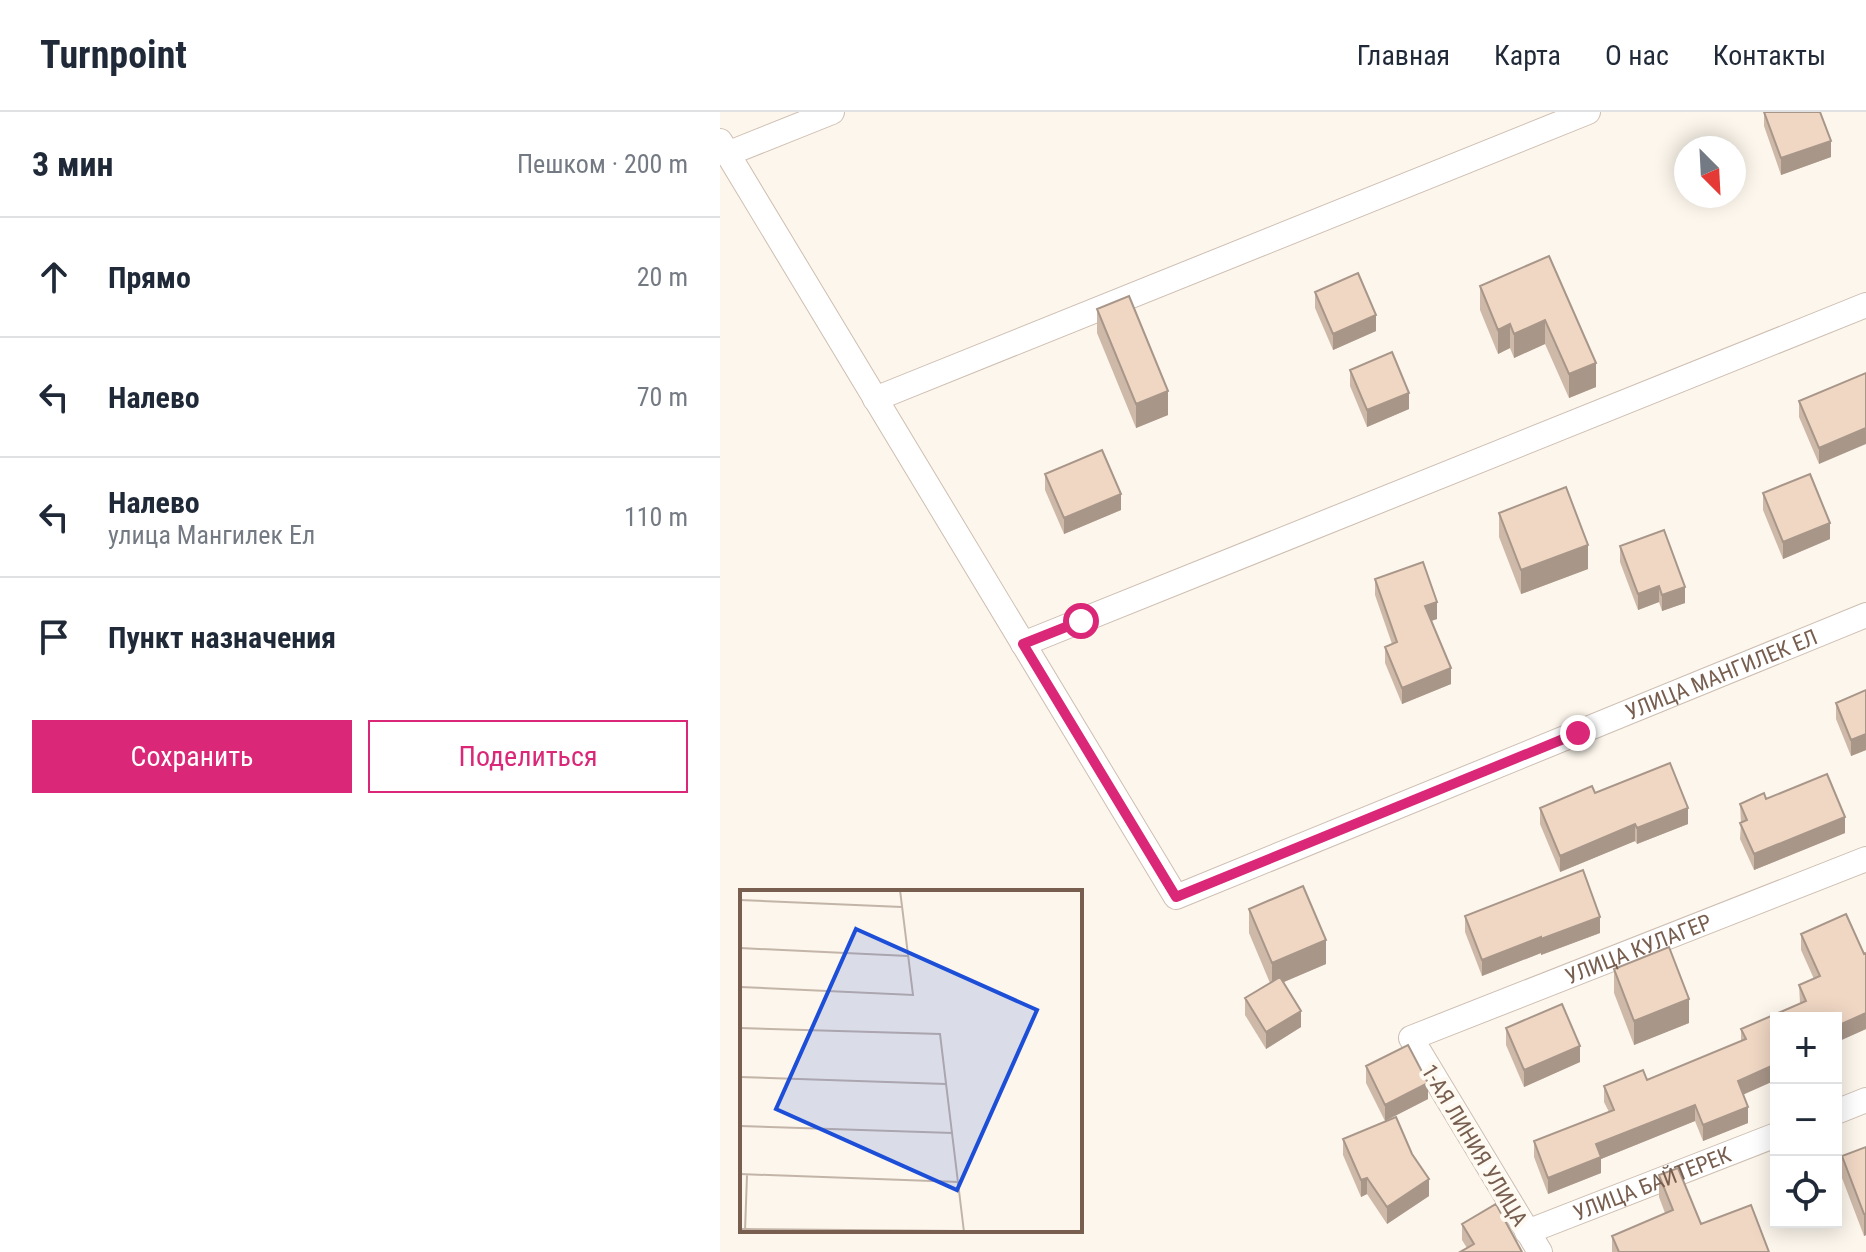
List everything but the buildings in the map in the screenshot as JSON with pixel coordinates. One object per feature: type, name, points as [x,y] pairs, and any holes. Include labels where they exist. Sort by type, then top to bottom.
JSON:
[{"type":"street","points":[[832,112],[724,148],[1023,644],[1866,305]]},
{"type":"street","points":[[875,399],[1588,112]]},
{"type":"street","name":"УЛИЦА МАНГИЛЕК ЕЛ","points":[[1023,644],[1176,897],[1866,615]]},
{"type":"street","name":"УЛИЦА КУЛАГЕР","points":[[1411,1038],[1866,859]]},
{"type":"street","name":"1-АЯ ЛИНИЯ УЛИЦА","points":[[1411,1038],[1534,1242]]},
{"type":"street","points":[[1842,1110],[1866,1100]]},
{"type":"street","name":"УЛИЦА БАЙТЕРЕК","points":[[1534,1242],[1770,1138]]},
{"type":"route","points":[[1081,621],[1023,644],[1176,897],[1578,733]]}]
